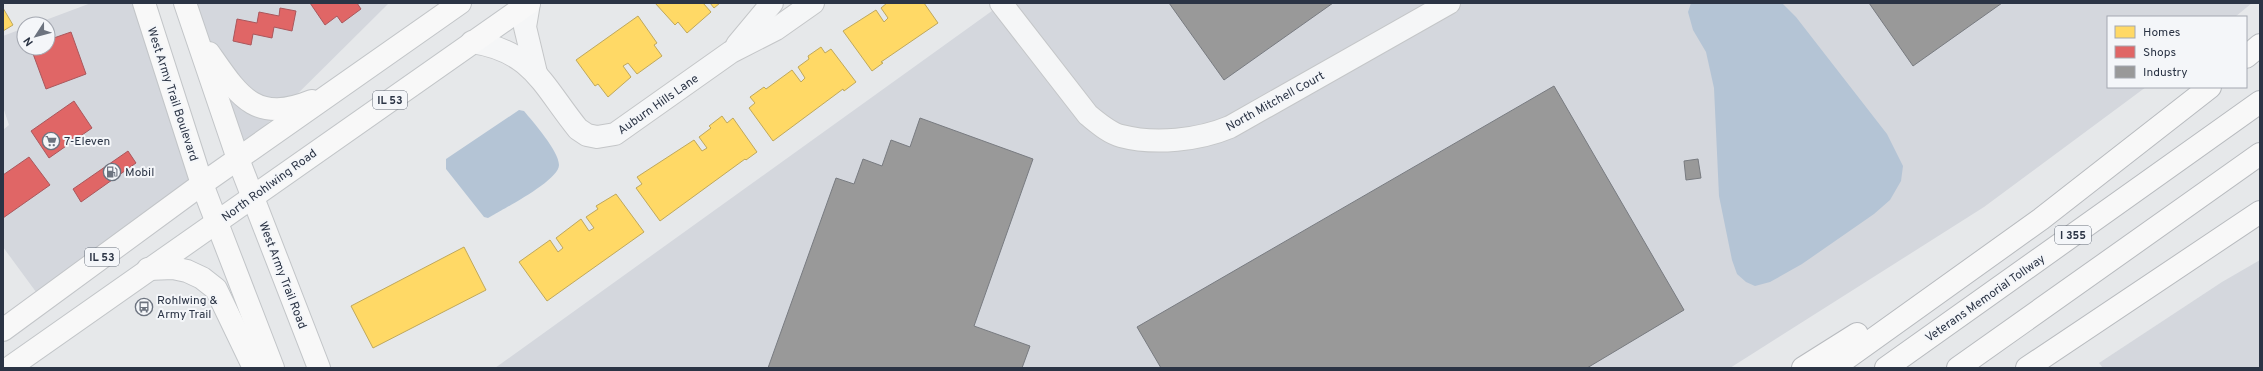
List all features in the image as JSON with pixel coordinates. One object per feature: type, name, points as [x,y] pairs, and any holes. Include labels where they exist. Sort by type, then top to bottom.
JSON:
[{"type":"main road","name":"West Army Trail Boulevard","points":[[144,3],[202,184]]},
{"type":"main road","points":[[185,3],[238,159]]},
{"type":"main road","name":"IL 53","points":[[3,330],[202,184],[460,3]]},
{"type":"main road","name":"North Rohlwing Road","points":[[9,368],[529,3]]},
{"type":"main road","points":[[193,27],[227,79],[247,100],[263,109],[296,108],[332,93]]},
{"type":"main road","points":[[2247,56],[2260,45]]},
{"type":"main road","points":[[1833,368],[2041,219],[2209,88]]},
{"type":"main road","name":"Veterans Memorial Tollway","points":[[1886,368],[2260,102]]},
{"type":"main road","points":[[1958,368],[2260,154]]},
{"type":"main road","name":"West Army Trail Road","points":[[238,159],[319,368]]},
{"type":"main road","points":[[202,184],[273,368]]},
{"type":"main road","points":[[2028,368],[2260,212]]},
{"type":"main road","points":[[1802,368],[2041,219]]},
{"type":"main road","points":[[148,269],[173,268],[187,271],[202,278],[216,289],[254,368]]},
{"type":"street","name":"Auburn Hills Lane","points":[[529,3],[525,27],[536,73]]},
{"type":"street","name":"Auburn Hills Lane","points":[[731,52],[772,3]]},
{"type":"street","name":"Auburn Hills Lane","points":[[472,42],[503,49],[536,73],[578,129],[587,135],[606,137],[626,128],[731,52],[776,29],[813,3]]},
{"type":"street","name":"North Mitchell Court","points":[[1001,3],[1088,114],[1104,128],[1120,136],[1140,139],[1182,140],[1199,138],[1230,127],[1449,3]]},
{"type":"shaded area","points":[[91,3],[139,3],[195,182],[39,296],[3,247],[3,130],[9,125],[3,107],[3,36],[16,31],[16,56],[56,56],[56,16]]},
{"type":"shaded area","points":[[191,3],[387,3],[388,4],[241,150]]},
{"type":"shaded area","points":[[1003,3],[2252,3],[2236,16],[2107,16],[2107,88],[2145,88],[1984,207],[1730,368],[495,368]]},
{"type":"shaded area","points":[[2260,260],[2260,368],[2103,368],[2099,363],[2222,282]]},
{"type":"water","points":[[1691,3],[1782,3],[1796,17],[1887,134],[1903,166],[1901,181],[1890,200],[1874,214],[1802,264],[1770,282],[1755,286],[1746,282],[1737,274],[1732,260],[1719,196],[1714,88],[1706,52],[1693,30],[1688,12]]},
{"type":"water","points":[[519,110],[524,111],[545,137],[555,152],[559,165],[557,171],[551,178],[532,192],[488,218],[484,217],[446,169],[446,159]]},
{"type":"building: Homes","points":[[655,3],[703,3],[711,12],[687,33],[678,22],[675,25]]},
{"type":"building: Homes","points":[[710,3],[720,3],[714,8]]},
{"type":"building: Homes","points":[[887,3],[924,3],[938,23],[881,62],[883,63],[872,71],[843,31],[876,10],[884,22],[888,18],[881,8]]},
{"type":"building: Homes","points":[[3,8],[13,25],[3,31]]},
{"type":"building: Homes","points":[[638,16],[657,43],[654,45],[662,56],[637,74],[628,63],[623,66],[631,77],[608,97],[598,84],[595,86],[576,60]]},
{"type":"building: Homes","points":[[821,47],[825,53],[831,49],[856,82],[844,91],[843,89],[773,141],[749,108],[755,103],[750,97],[764,87],[766,89],[792,70],[801,82],[805,78],[798,67],[809,59],[808,56]]},
{"type":"building: Homes","points":[[722,116],[727,123],[733,118],[757,152],[746,160],[745,159],[660,221],[636,188],[642,184],[637,177],[694,140],[702,151],[707,148],[699,137],[711,128],[709,126]]},
{"type":"building: Homes","points":[[616,194],[644,232],[547,301],[519,262],[550,240],[558,252],[563,248],[556,238],[581,219],[589,231],[594,228],[586,217],[598,209],[596,206]]},
{"type":"building: Homes","points":[[464,247],[486,290],[373,348],[351,306]]},
{"type":"building: Shops","points":[[310,3],[357,3],[361,9],[342,23],[337,16],[325,25]]},
{"type":"building: Shops","points":[[280,8],[296,11],[292,31],[274,27],[272,38],[253,34],[251,45],[233,41],[237,19],[257,23],[259,12],[279,16]]},
{"type":"building: Shops","points":[[71,32],[86,74],[46,89],[34,56],[56,56],[56,37]]},
{"type":"building: Shops","points":[[74,101],[92,128],[49,158],[31,131]]},
{"type":"building: Shops","points":[[128,151],[136,163],[81,202],[73,189]]},
{"type":"building: Shops","points":[[29,157],[50,185],[3,218],[3,175]]},
{"type":"building: Industry","points":[[1169,3],[1333,3],[1224,80]]},
{"type":"building: Industry","points":[[1869,3],[2002,3],[1913,66]]},
{"type":"building: Industry","points":[[1554,86],[1684,310],[1587,368],[1161,368],[1137,327]]},
{"type":"building: Industry","points":[[920,118],[1033,159],[974,326],[1030,346],[1022,368],[768,368],[836,178],[854,184],[863,159],[882,166],[891,140],[910,147]]},
{"type":"building: Industry","points":[[1698,159],[1701,178],[1686,180],[1684,161]]},
{"type":"place","name":"7-Eleven","points":[[51,141]]},
{"type":"place","name":"Mobil","points":[[112,172]]},
{"type":"place","name":"Rohlwing & Army Trail","points":[[144,307]]}]
